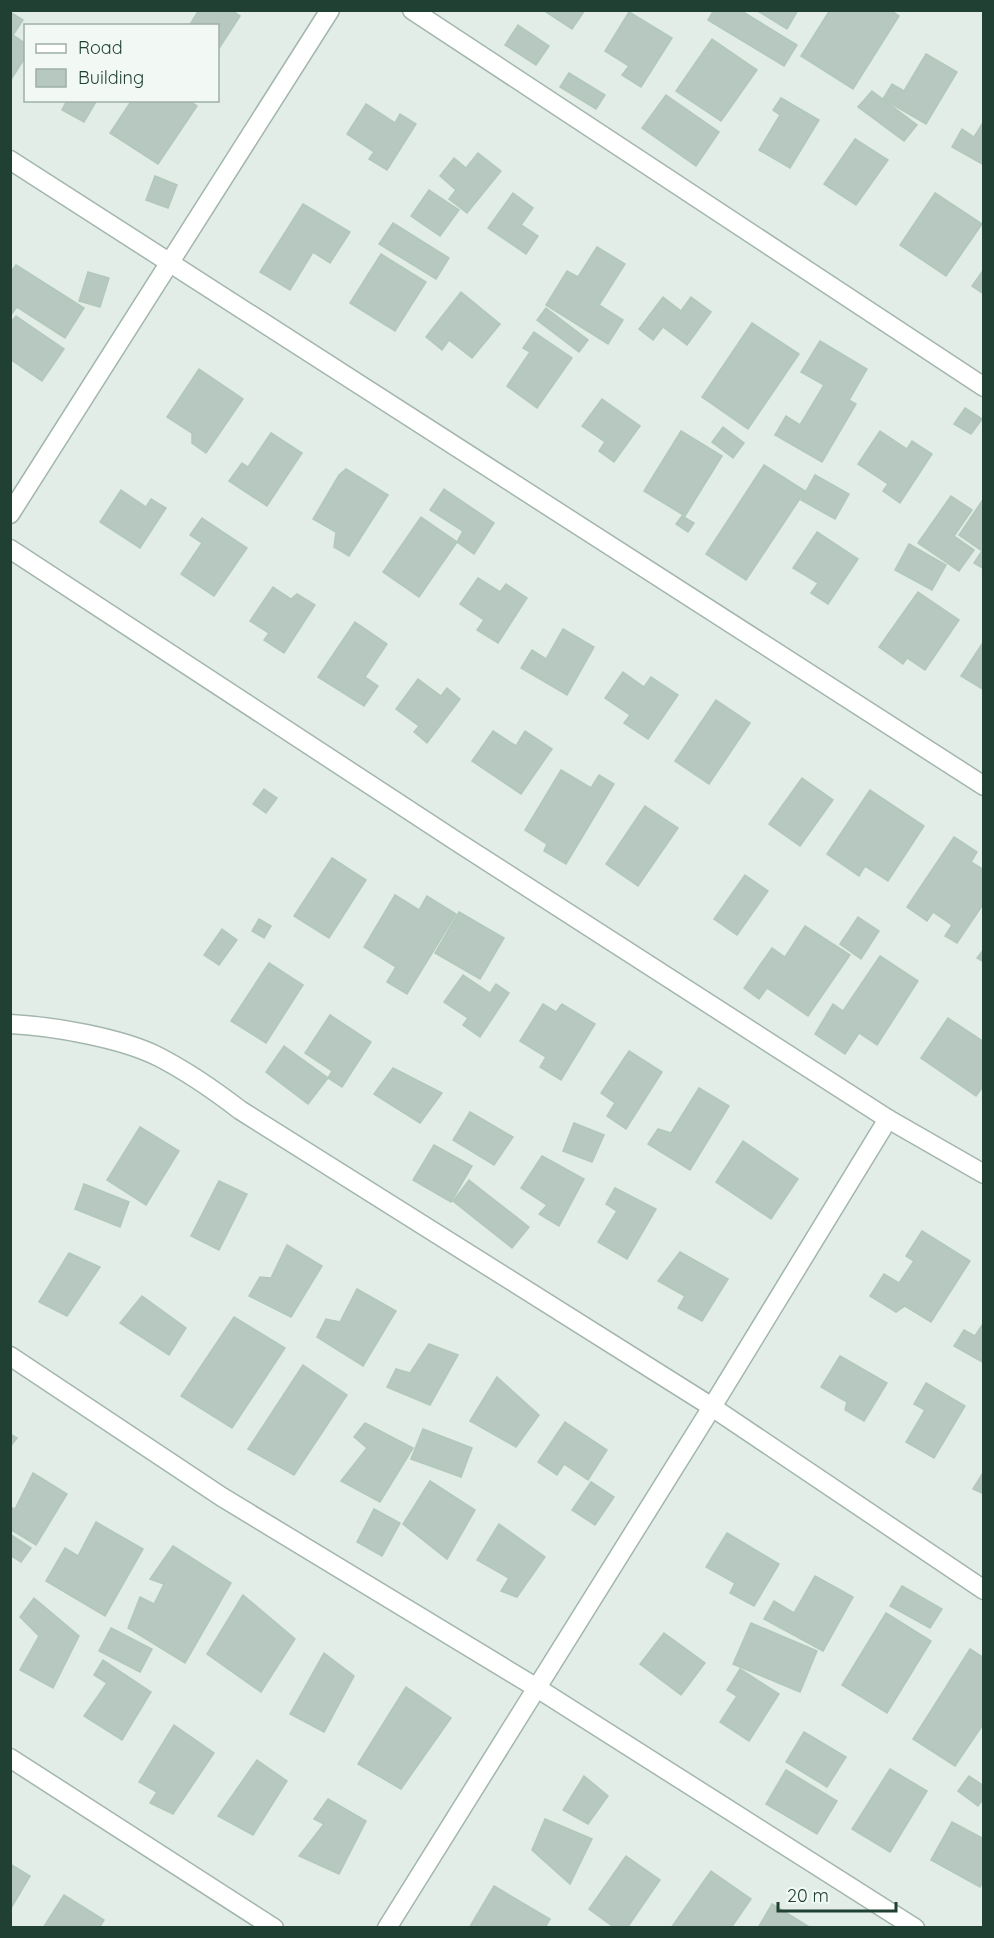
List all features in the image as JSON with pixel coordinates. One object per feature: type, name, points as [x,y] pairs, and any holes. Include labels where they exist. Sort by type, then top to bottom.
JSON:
[{"type":"street","points":[[10,514],[330,10]]},
{"type":"street","points":[[411,10],[984,387]]},
{"type":"street","points":[[10,160],[984,786]]},
{"type":"street","points":[[10,549],[888,1119],[984,1174]]},
{"type":"street","points":[[10,1024],[34,1025],[106,1039],[156,1056],[196,1078],[240,1110],[712,1407],[984,1590]]},
{"type":"street","points":[[387,1928],[712,1407],[888,1119]]},
{"type":"street","points":[[10,1356],[222,1497],[537,1688],[915,1928]]},
{"type":"street","points":[[10,1758],[274,1928]]},
{"type":"building","points":[[199,10],[231,10],[240,16],[219,48],[219,24],[190,24]]},
{"type":"building","points":[[543,10],[585,10],[572,29]]},
{"type":"building","points":[[714,10],[740,10],[797,45],[784,66],[708,20]]},
{"type":"building","points":[[756,10],[798,10],[787,29]]},
{"type":"building","points":[[830,10],[890,10],[899,16],[853,89],[801,56]]},
{"type":"building","points":[[10,12],[23,20],[13,35],[24,43],[24,59],[12,78]]},
{"type":"building","points":[[629,12],[672,38],[641,87],[622,75],[629,66],[605,51]]},
{"type":"building","points":[[518,25],[549,46],[536,65],[505,45]]},
{"type":"building","points":[[712,39],[757,70],[721,121],[676,91]]},
{"type":"building","points":[[926,54],[957,72],[926,124],[883,99],[892,84],[904,91]]},
{"type":"building","points":[[569,73],[605,95],[596,109],[560,87]]},
{"type":"building","points":[[872,91],[917,125],[904,141],[858,107]]},
{"type":"building","points":[[666,95],[719,132],[696,166],[642,128]]},
{"type":"building","points":[[781,98],[819,120],[790,168],[759,150],[780,115],[773,110]]},
{"type":"building","points":[[66,102],[96,102],[84,122],[62,110]]},
{"type":"building","points":[[131,102],[191,102],[197,106],[158,164],[110,133]]},
{"type":"building","points":[[366,104],[395,123],[400,114],[416,124],[387,170],[369,159],[374,152],[347,134]]},
{"type":"building","points":[[984,121],[984,165],[952,147],[962,129],[974,137]]},
{"type":"building","points":[[855,139],[888,160],[856,205],[824,184]]},
{"type":"building","points":[[478,153],[501,171],[467,213],[449,199],[456,190],[440,176],[454,158],[466,168]]},
{"type":"building","points":[[155,176],[177,185],[168,208],[146,200]]},
{"type":"building","points":[[429,190],[459,210],[440,236],[411,216]]},
{"type":"building","points":[[513,193],[533,208],[521,225],[538,236],[526,254],[488,228]]},
{"type":"building","points":[[935,193],[982,224],[946,276],[900,245]]},
{"type":"building","points":[[303,204],[350,232],[330,263],[313,252],[290,290],[260,272]]},
{"type":"building","points":[[393,223],[449,258],[436,279],[379,244]]},
{"type":"building","points":[[597,247],[625,264],[599,305],[623,320],[608,344],[546,305],[567,271],[578,277]]},
{"type":"building","points":[[381,254],[426,282],[395,331],[350,303]]},
{"type":"building","points":[[16,265],[84,308],[65,338],[17,307],[10,316],[10,273]]},
{"type":"building","points":[[984,269],[984,294],[972,286]]},
{"type":"building","points":[[88,272],[109,278],[100,307],[79,301]]},
{"type":"building","points":[[461,292],[500,324],[472,358],[449,340],[442,350],[426,337]]},
{"type":"building","points":[[663,297],[681,311],[691,297],[711,312],[687,345],[663,327],[653,340],[639,329]]},
{"type":"building","points":[[546,308],[588,340],[579,352],[537,320]]},
{"type":"building","points":[[16,316],[64,349],[42,381],[10,359],[10,323]]},
{"type":"building","points":[[752,323],[799,354],[748,429],[702,397]]},
{"type":"building","points":[[534,332],[572,358],[537,408],[507,386],[530,352],[523,348]]},
{"type":"building","points":[[820,341],[867,369],[849,400],[856,404],[822,462],[775,435],[786,416],[800,425],[824,385],[801,372]]},
{"type":"building","points":[[199,369],[243,399],[206,453],[192,443],[192,433],[167,417]]},
{"type":"building","points":[[602,399],[640,426],[614,462],[599,451],[605,442],[582,426]]},
{"type":"building","points":[[965,408],[982,419],[971,434],[954,424]]},
{"type":"building","points":[[723,427],[744,443],[733,458],[712,442]]},
{"type":"building","points":[[681,431],[722,456],[685,516],[644,491]]},
{"type":"building","points":[[880,431],[907,449],[912,441],[932,454],[900,503],[883,491],[888,484],[858,464]]},
{"type":"building","points":[[271,433],[302,453],[267,506],[229,481],[242,463],[248,467]]},
{"type":"building","points":[[764,465],[805,491],[746,580],[706,554]]},
{"type":"building","points":[[346,469],[388,495],[349,556],[334,547],[336,532],[313,519],[339,475]]},
{"type":"building","points":[[815,475],[849,494],[835,519],[801,500]]},
{"type":"building","points":[[444,489],[494,523],[474,554],[457,542],[463,531],[430,510]]},
{"type":"building","points":[[121,490],[146,507],[151,499],[166,508],[140,548],[100,522]]},
{"type":"building","points":[[951,496],[972,510],[954,536],[974,550],[959,571],[918,543]]},
{"type":"building","points":[[984,498],[984,569],[974,563],[982,551],[959,535]]},
{"type":"building","points":[[682,516],[694,523],[688,532],[676,524]]},
{"type":"building","points":[[421,517],[457,542],[419,597],[383,572]]},
{"type":"building","points":[[202,518],[247,548],[214,596],[181,574],[202,543],[190,535]]},
{"type":"building","points":[[817,532],[858,559],[828,604],[811,593],[818,583],[793,568]]},
{"type":"building","points":[[909,544],[946,565],[932,590],[895,570]]},
{"type":"building","points":[[478,578],[500,592],[506,584],[527,598],[498,643],[477,630],[484,620],[460,604]]},
{"type":"building","points":[[273,587],[291,599],[297,594],[315,605],[284,653],[264,640],[269,633],[250,621]]},
{"type":"building","points":[[918,592],[959,620],[925,670],[907,658],[903,664],[879,647]]},
{"type":"building","points":[[355,622],[387,644],[365,677],[378,686],[364,706],[318,677]]},
{"type":"building","points":[[563,629],[594,647],[567,695],[521,668],[532,650],[546,659]]},
{"type":"building","points":[[984,641],[984,690],[961,676]]},
{"type":"building","points":[[623,672],[644,687],[651,677],[678,695],[648,739],[624,723],[630,715],[605,698]]},
{"type":"building","points":[[418,679],[441,696],[447,688],[460,699],[427,743],[414,732],[419,726],[396,709]]},
{"type":"building","points":[[716,700],[750,723],[709,784],[675,761]]},
{"type":"building","points":[[493,731],[516,746],[525,731],[552,749],[521,794],[472,761]]},
{"type":"building","points":[[561,770],[591,788],[599,775],[614,784],[566,864],[544,851],[547,844],[525,830]]},
{"type":"building","points":[[802,778],[833,800],[800,846],[769,824]]},
{"type":"building","points":[[264,789],[277,798],[266,813],[253,804]]},
{"type":"building","points":[[870,790],[924,826],[888,881],[865,866],[859,876],[827,854]]},
{"type":"building","points":[[645,806],[678,828],[638,886],[606,864]]},
{"type":"building","points":[[954,837],[977,852],[971,862],[984,870],[984,903],[957,943],[945,936],[952,925],[933,912],[927,921],[907,907]]},
{"type":"building","points":[[332,858],[366,880],[329,938],[294,916]]},
{"type":"building","points":[[745,875],[768,891],[737,935],[714,919]]},
{"type":"building","points":[[395,895],[419,910],[427,896],[456,914],[407,994],[387,982],[396,967],[364,947]]},
{"type":"building","points":[[459,912],[504,938],[480,979],[435,953]]},
{"type":"building","points":[[858,917],[879,931],[861,959],[840,944]]},
{"type":"building","points":[[259,919],[271,926],[264,938],[252,931]]},
{"type":"building","points":[[805,926],[850,955],[808,1016],[767,988],[759,999],[744,988],[772,948],[785,957]]},
{"type":"building","points":[[222,929],[237,940],[219,965],[204,955]]},
{"type":"building","points":[[984,949],[984,962],[977,958]]},
{"type":"building","points":[[880,956],[918,981],[877,1045],[859,1033],[845,1054],[815,1034],[833,1004],[843,1011]]},
{"type":"building","points":[[269,963],[303,985],[266,1043],[231,1021]]},
{"type":"building","points":[[463,975],[490,993],[496,984],[509,993],[480,1037],[463,1025],[468,1018],[444,1002]]},
{"type":"building","points":[[543,1004],[556,1012],[562,1004],[595,1024],[561,1080],[540,1067],[546,1057],[520,1041]]},
{"type":"building","points":[[330,1015],[371,1042],[342,1087],[328,1078],[332,1071],[305,1053]]},
{"type":"building","points":[[948,1018],[984,1042],[984,1085],[976,1096],[921,1058]]},
{"type":"building","points":[[284,1046],[328,1078],[308,1104],[266,1072]]},
{"type":"building","points":[[629,1051],[662,1072],[626,1129],[607,1116],[615,1103],[601,1093]]},
{"type":"building","points":[[393,1068],[442,1093],[420,1123],[374,1094]]},
{"type":"building","points":[[699,1088],[729,1106],[690,1170],[648,1144],[658,1129],[671,1133]]},
{"type":"building","points":[[470,1112],[513,1137],[494,1165],[453,1140]]},
{"type":"building","points":[[574,1123],[604,1135],[592,1162],[563,1151]]},
{"type":"building","points":[[140,1127],[179,1151],[146,1205],[107,1180]]},
{"type":"building","points":[[743,1141],[798,1179],[771,1219],[716,1182]]},
{"type":"building","points":[[434,1145],[472,1166],[451,1202],[413,1180]]},
{"type":"building","points":[[542,1156],[584,1179],[559,1226],[539,1214],[547,1205],[521,1188]]},
{"type":"building","points":[[469,1180],[529,1227],[512,1248],[453,1201]]},
{"type":"building","points":[[219,1181],[247,1194],[219,1250],[191,1236]]},
{"type":"building","points":[[84,1184],[129,1202],[120,1227],[75,1209]]},
{"type":"building","points":[[615,1188],[656,1209],[627,1259],[598,1242],[617,1211],[606,1204]]},
{"type":"building","points":[[922,1231],[970,1261],[931,1322],[905,1306],[896,1312],[870,1296],[884,1274],[899,1283],[914,1261],[906,1256]]},
{"type":"building","points":[[287,1245],[322,1266],[291,1317],[249,1296],[260,1277],[271,1278]]},
{"type":"building","points":[[680,1252],[728,1279],[702,1321],[678,1308],[685,1296],[658,1281]]},
{"type":"building","points":[[69,1253],[100,1267],[67,1316],[39,1302]]},
{"type":"building","points":[[357,1289],[396,1311],[363,1366],[317,1337],[326,1319],[340,1322]]},
{"type":"building","points":[[142,1296],[186,1328],[169,1355],[120,1323]]},
{"type":"building","points":[[234,1317],[285,1348],[232,1428],[181,1396]]},
{"type":"building","points":[[984,1322],[984,1363],[954,1346],[964,1330],[975,1336]]},
{"type":"building","points":[[429,1344],[458,1355],[430,1405],[387,1387],[396,1369],[410,1373]]},
{"type":"building","points":[[840,1356],[887,1383],[864,1421],[845,1410],[847,1402],[821,1387]]},
{"type":"building","points":[[303,1365],[347,1395],[294,1475],[248,1449]]},
{"type":"building","points":[[497,1377],[539,1415],[516,1447],[470,1421]]},
{"type":"building","points":[[926,1383],[965,1406],[934,1458],[906,1442],[925,1410],[914,1404]]},
{"type":"building","points":[[565,1422],[607,1450],[588,1480],[564,1464],[557,1475],[538,1462]]},
{"type":"building","points":[[365,1423],[413,1448],[380,1502],[341,1481],[367,1448],[354,1437]]},
{"type":"building","points":[[423,1429],[472,1448],[461,1477],[411,1459]]},
{"type":"building","points":[[10,1434],[17,1438],[10,1447]]},
{"type":"building","points":[[984,1471],[984,1494],[973,1489]]},
{"type":"building","points":[[33,1473],[67,1494],[36,1545],[10,1529],[10,1507],[15,1509]]},
{"type":"building","points":[[430,1481],[475,1510],[447,1559],[403,1524]]},
{"type":"building","points":[[591,1482],[614,1497],[595,1525],[572,1510]]},
{"type":"building","points":[[374,1509],[400,1523],[382,1556],[357,1542]]},
{"type":"building","points":[[96,1522],[143,1549],[105,1616],[46,1581],[65,1548],[78,1556]]},
{"type":"building","points":[[499,1524],[545,1557],[517,1597],[501,1591],[509,1578],[477,1560]]},
{"type":"building","points":[[727,1533],[779,1564],[754,1606],[730,1593],[735,1583],[706,1567]]},
{"type":"building","points":[[10,1534],[31,1548],[21,1562],[10,1555]]},
{"type":"building","points":[[173,1546],[231,1583],[185,1663],[128,1628],[140,1597],[154,1604],[164,1584],[150,1579]]},
{"type":"building","points":[[815,1576],[853,1597],[823,1651],[764,1619],[774,1601],[794,1613]]},
{"type":"building","points":[[902,1586],[942,1609],[930,1628],[890,1606]]},
{"type":"building","points":[[243,1595],[295,1639],[261,1692],[207,1654]]},
{"type":"building","points":[[34,1598],[79,1636],[53,1688],[20,1670],[39,1636],[20,1617]]},
{"type":"building","points":[[886,1613],[931,1641],[887,1713],[842,1685]]},
{"type":"building","points":[[751,1623],[817,1651],[800,1692],[733,1664]]},
{"type":"building","points":[[111,1628],[152,1649],[140,1672],[99,1651]]},
{"type":"building","points":[[664,1633],[705,1663],[681,1695],[640,1664]]},
{"type":"building","points":[[970,1649],[984,1658],[984,1723],[955,1766],[913,1739]]},
{"type":"building","points":[[324,1653],[354,1676],[324,1732],[290,1714]]},
{"type":"building","points":[[103,1660],[151,1692],[122,1740],[84,1716],[107,1683],[94,1675]]},
{"type":"building","points":[[740,1669],[779,1694],[749,1741],[720,1722],[737,1696],[727,1690]]},
{"type":"building","points":[[406,1687],[451,1718],[401,1789],[358,1764]]},
{"type":"building","points":[[174,1725],[214,1753],[173,1814],[150,1803],[157,1792],[139,1782]]},
{"type":"building","points":[[804,1732],[846,1757],[827,1787],[786,1762]]},
{"type":"building","points":[[257,1760],[287,1781],[253,1835],[218,1816]]},
{"type":"building","points":[[890,1769],[927,1791],[890,1852],[852,1829]]},
{"type":"building","points":[[786,1770],[837,1801],[817,1834],[766,1804]]},
{"type":"building","points":[[584,1776],[608,1796],[588,1824],[563,1810]]},
{"type":"building","points":[[969,1776],[984,1786],[984,1798],[978,1806],[958,1791]]},
{"type":"building","points":[[328,1799],[366,1821],[339,1874],[299,1856],[324,1824],[314,1819]]},
{"type":"building","points":[[545,1819],[592,1839],[570,1884],[532,1850]]},
{"type":"building","points":[[952,1822],[984,1839],[984,1880],[980,1887],[931,1860]]},
{"type":"building","points":[[626,1856],[660,1880],[627,1928],[615,1928],[589,1909]]},
{"type":"building","points":[[10,1864],[30,1876],[10,1910]]},
{"type":"building","points":[[711,1871],[751,1899],[731,1928],[671,1928]]},
{"type":"building","points":[[494,1886],[550,1919],[545,1928],[469,1928]]},
{"type":"building","points":[[64,1895],[104,1920],[99,1928],[43,1928]]},
{"type":"building","points":[[772,1904],[811,1928],[758,1928]]}]
